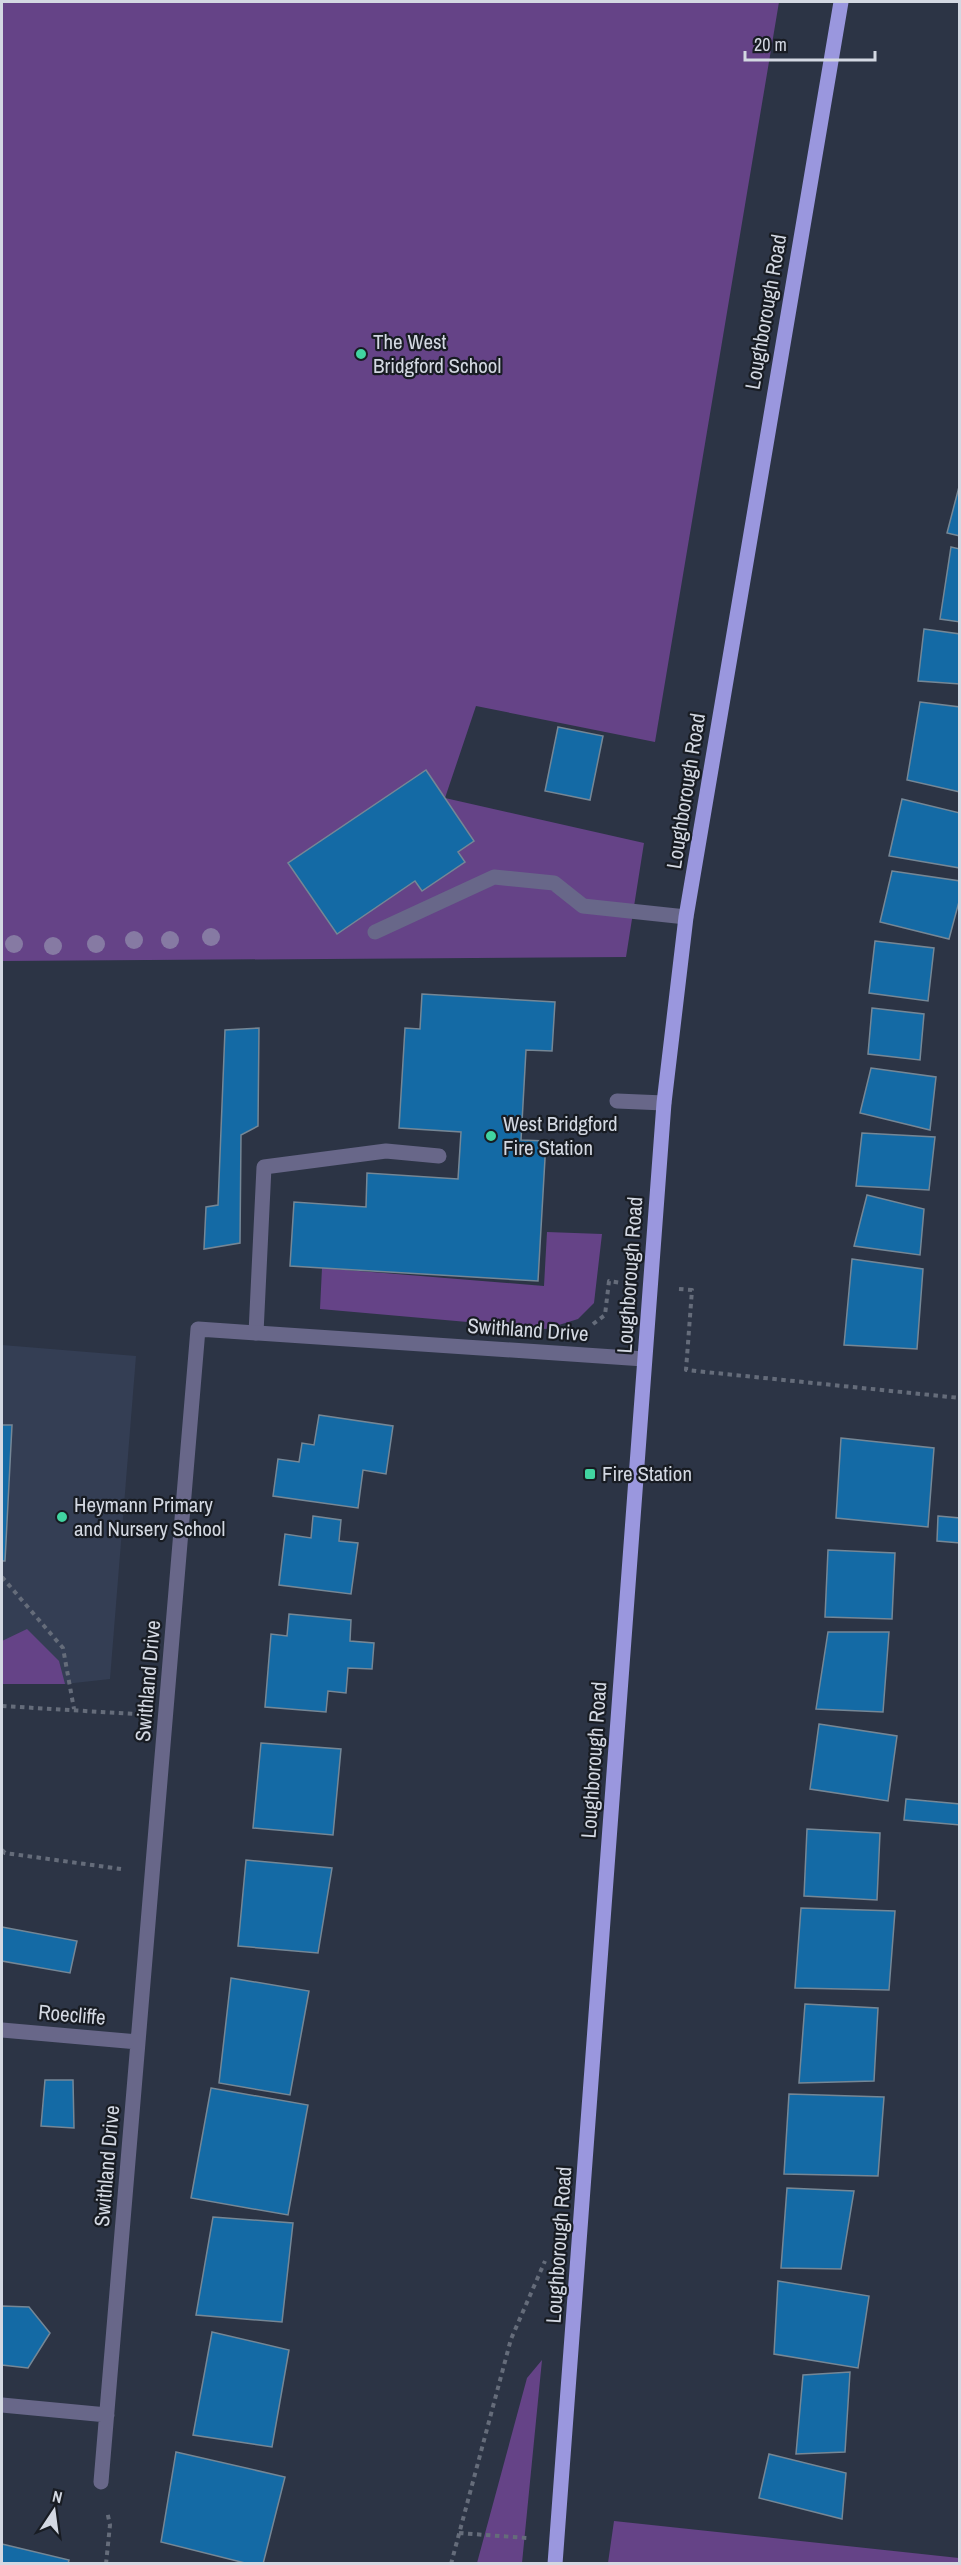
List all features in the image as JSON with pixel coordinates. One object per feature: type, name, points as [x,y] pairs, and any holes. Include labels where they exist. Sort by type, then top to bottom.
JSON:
[{"type":"main road","name":"Loughborough Road","points":[[555,2564],[664,1103],[686,917],[841,2]]},
{"type":"street","points":[[375,932],[494,877],[554,883],[584,906],[686,917]]},
{"type":"street","points":[[617,1101],[664,1103]]},
{"type":"street","points":[[256,1333],[264,1167],[386,1151],[439,1156]]},
{"type":"street","name":"Swithland Drive","points":[[101,2482],[198,1329],[644,1359]]},
{"type":"street","name":"Roecliffe","points":[[2,2030],[138,2042]]},
{"type":"street","points":[[2,2405],[107,2415]]},
{"type":"path","points":[[566,1353],[579,1334],[605,1315],[609,1281],[692,1290],[686,1370],[960,1398]]},
{"type":"path","points":[[2,1576],[63,1648],[74,1709]]},
{"type":"path","points":[[2,1707],[74,1709],[166,1716]]},
{"type":"path","points":[[2,1850],[4,1853],[153,1873]]},
{"type":"path","points":[[451,2564],[511,2339],[548,2253]]},
{"type":"path","points":[[101,2482],[110,2525],[106,2564]]},
{"type":"shaded area","name":"The West Bridgford School","points":[[2,2],[779,2],[655,742],[476,706],[445,798],[644,843],[626,957],[2,961]]},
{"type":"shaded area","points":[[547,1232],[602,1234],[594,1303],[578,1319],[546,1329],[320,1309],[322,1268],[544,1286]]},
{"type":"shaded area","name":"Heymann Primary and Nursery School","points":[[2,1345],[136,1356],[110,1679],[65,1684],[2,1684]]},
{"type":"shaded area","points":[[27,1629],[59,1661],[65,1684],[2,1684],[2,1641]]},
{"type":"shaded area","points":[[542,2360],[522,2563],[477,2563],[527,2378]]},
{"type":"shaded area","points":[[614,2521],[959,2558],[959,2563],[608,2563]]},
{"type":"building","points":[[960,483],[960,536],[947,533]]},
{"type":"building","points":[[951,547],[960,549],[960,622],[940,619]]},
{"type":"building","points":[[924,629],[960,634],[960,684],[918,681]]},
{"type":"building","points":[[920,702],[960,707],[960,792],[907,780]]},
{"type":"building","points":[[558,727],[603,736],[590,800],[545,791]]},
{"type":"building","points":[[426,770],[474,841],[458,852],[465,862],[422,891],[415,881],[337,934],[288,863]]},
{"type":"building","points":[[902,799],[960,813],[960,868],[889,856]]},
{"type":"building","points":[[892,871],[960,881],[960,898],[949,939],[880,922]]},
{"type":"building","points":[[875,941],[934,948],[928,1001],[869,993]]},
{"type":"building","name":"West Bridgford Fire Station","points":[[422,994],[555,1002],[552,1051],[526,1050],[521,1140],[546,1141],[538,1281],[290,1266],[294,1202],[366,1207],[367,1173],[458,1179],[461,1132],[399,1128],[405,1028],[420,1029]]},
{"type":"building","points":[[872,1008],[924,1014],[920,1060],[868,1054]]},
{"type":"building","points":[[259,1028],[258,1126],[241,1135],[240,1243],[204,1249],[206,1207],[218,1205],[225,1030]]},
{"type":"building","points":[[871,1068],[936,1077],[930,1130],[860,1113]]},
{"type":"building","points":[[862,1133],[935,1137],[929,1190],[856,1186]]},
{"type":"building","points":[[867,1195],[924,1209],[920,1255],[854,1246]]},
{"type":"building","points":[[852,1259],[923,1269],[917,1349],[844,1345]]},
{"type":"building","points":[[319,1415],[393,1426],[386,1474],[363,1470],[358,1508],[273,1496],[278,1459],[299,1462],[302,1443],[314,1445]]},
{"type":"building","points":[[2,1425],[12,1425],[5,1561],[2,1561]]},
{"type":"building","points":[[841,1438],[934,1448],[928,1527],[836,1518]]},
{"type":"building","points":[[313,1516],[341,1520],[339,1541],[358,1543],[351,1594],[279,1585],[285,1534],[311,1538]]},
{"type":"building","points":[[938,1516],[960,1518],[960,1543],[937,1541]]},
{"type":"building","points":[[828,1550],[895,1553],[892,1619],[825,1617]]},
{"type":"building","points":[[289,1614],[351,1620],[350,1641],[374,1643],[372,1669],[348,1668],[346,1693],[328,1691],[326,1712],[265,1707],[271,1634],[287,1636]]},
{"type":"building","points":[[828,1632],[889,1632],[883,1712],[816,1709]]},
{"type":"building","points":[[819,1724],[897,1736],[888,1801],[810,1789]]},
{"type":"building","points":[[261,1743],[341,1749],[333,1835],[253,1828]]},
{"type":"building","points":[[906,1799],[960,1804],[960,1825],[904,1820]]},
{"type":"building","points":[[807,1829],[880,1833],[877,1900],[804,1896]]},
{"type":"building","points":[[246,1860],[332,1868],[318,1953],[238,1946]]},
{"type":"building","points":[[801,1908],[895,1911],[889,1990],[795,1988]]},
{"type":"building","points":[[2,1927],[77,1941],[70,1973],[2,1961]]},
{"type":"building","points":[[231,1978],[309,1991],[290,2095],[219,2083]]},
{"type":"building","points":[[805,2004],[878,2008],[874,2081],[799,2083]]},
{"type":"building","points":[[45,2080],[73,2080],[74,2128],[41,2126]]},
{"type":"building","points":[[211,2088],[308,2105],[288,2215],[191,2198]]},
{"type":"building","points":[[789,2094],[884,2097],[878,2176],[784,2174]]},
{"type":"building","points":[[787,2188],[854,2191],[841,2269],[781,2268]]},
{"type":"building","points":[[213,2217],[293,2223],[282,2322],[196,2315]]},
{"type":"building","points":[[778,2281],[869,2296],[858,2368],[774,2354]]},
{"type":"building","points":[[2,2306],[29,2307],[50,2333],[28,2368],[2,2365]]},
{"type":"building","points":[[212,2332],[289,2350],[272,2447],[193,2435]]},
{"type":"building","points":[[850,2372],[845,2452],[796,2454],[803,2375]]},
{"type":"building","points":[[176,2452],[285,2477],[263,2564],[249,2564],[161,2542]]},
{"type":"building","points":[[769,2454],[846,2473],[842,2519],[759,2498]]},
{"type":"building","points":[[2,2544],[69,2560],[68,2564],[2,2564]]},
{"type":"place","name":"The West Bridgford School","points":[[361,354]]},
{"type":"place","name":"West Bridgford Fire Station","points":[[491,1136]]},
{"type":"place","name":"Fire Station","points":[[590,1474]]},
{"type":"place","name":"Heymann Primary and Nursery School","points":[[62,1517]]}]
